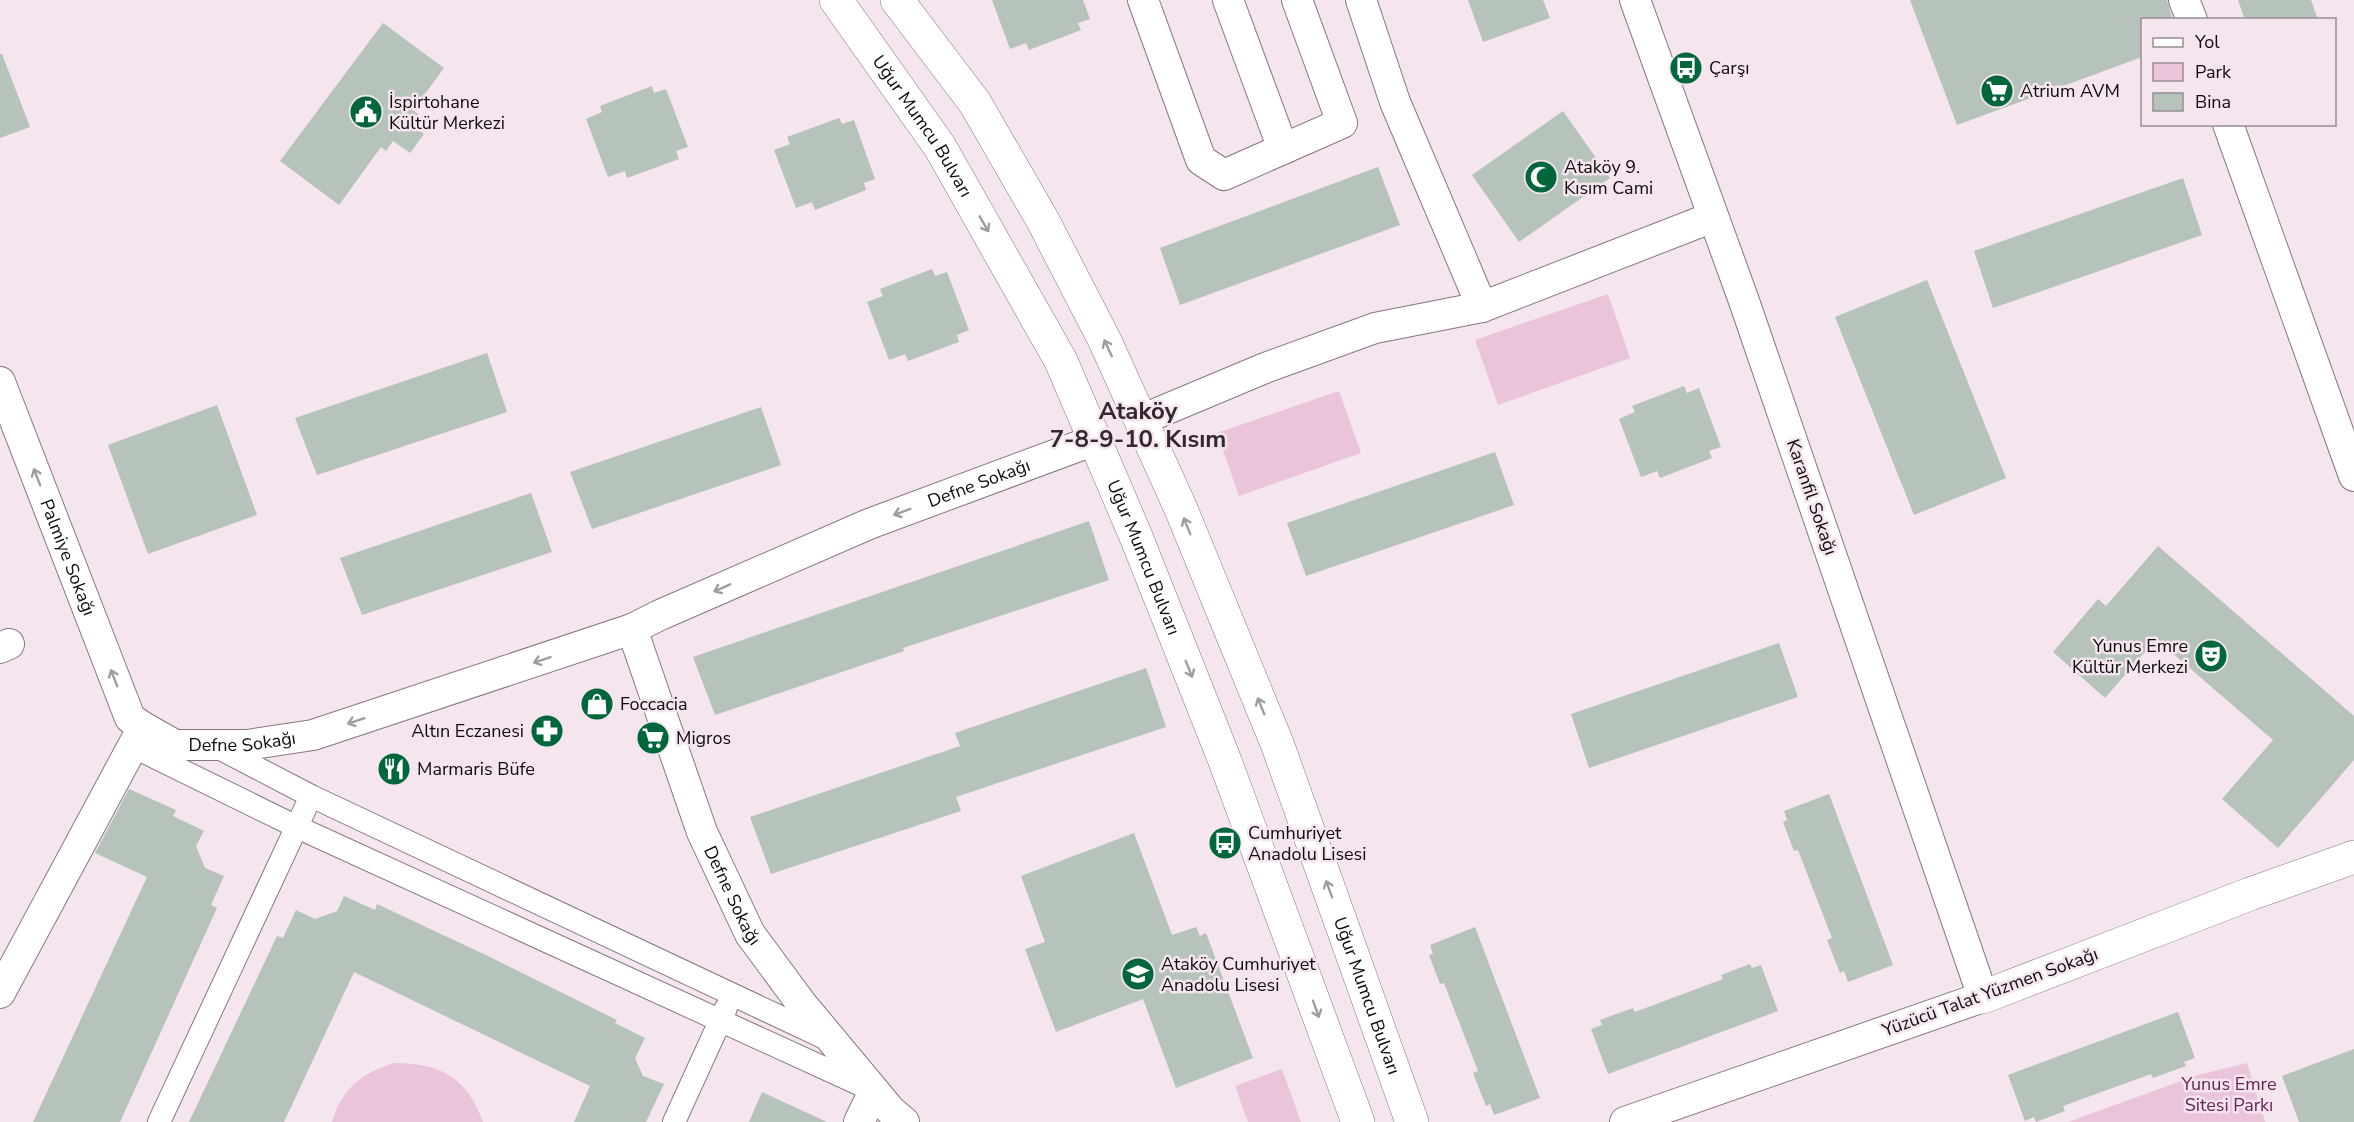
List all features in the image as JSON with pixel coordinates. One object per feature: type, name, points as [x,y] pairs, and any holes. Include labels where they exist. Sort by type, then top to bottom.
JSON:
[{"type":"main road","name":"Uğur Mumcu Bulvarı","points":[[836,0],[946,158],[1061,361],[1137,539],[1221,750],[1358,1122]]},
{"type":"main road","name":"Uğur Mumcu Bulvarı","points":[[897,0],[975,103],[1042,219],[1105,341],[1181,509],[1278,746],[1412,1122]]},
{"type":"main road","points":[[1095,441],[1141,420]]},
{"type":"main road","name":"Yüzücü Talat Yüzmen Sokağı","points":[[1983,997],[2250,894],[2354,857]]},
{"type":"street","points":[[1143,0],[1201,160],[1224,175],[1342,123],[1297,0]]},
{"type":"street","points":[[1228,0],[1283,149]]},
{"type":"street","points":[[1361,0],[1395,102],[1482,307]]},
{"type":"street","name":"Karanfil Sokağı","points":[[1635,0],[1744,301],[1983,997]]},
{"type":"street","points":[[2184,0],[2191,18]]},
{"type":"street","points":[[2229,126],[2354,476]]},
{"type":"street","points":[[1141,420],[1265,368],[1375,328],[1482,307],[1713,217]]},
{"type":"street","name":"Palmiye Sokağı","points":[[0,382],[137,736]]},
{"type":"street","name":"Defne Sokağı","points":[[137,736],[176,745],[213,745],[247,744],[313,735],[632,629],[869,524],[1095,441]]},
{"type":"street","name":"Defne Sokağı","points":[[632,629],[702,832],[750,934],[801,1003],[891,1111],[904,1122]]},
{"type":"street","points":[[0,993],[137,736],[297,827],[720,1022],[874,1090],[859,1122]]},
{"type":"street","points":[[213,745],[311,796],[833,1042]]},
{"type":"street","points":[[159,1122],[311,796]]},
{"type":"street","points":[[674,1122],[732,996]]},
{"type":"street","name":"Yüzücü Talat Yüzmen Sokağı","points":[[1625,1122],[1983,997]]},
{"type":"green space","points":[[1608,294],[1630,358],[1498,405],[1475,340]]},
{"type":"green space","points":[[1339,391],[1361,453],[1239,496],[1217,433]]},
{"type":"green space","points":[[394,1063],[425,1066],[450,1076],[469,1094],[483,1122],[332,1122],[342,1100],[355,1084],[372,1072]]},
{"type":"green space","name":"Yunus Emre Sitesi Parkı","points":[[2247,1063],[2265,1122],[2068,1122],[2198,1075]]},
{"type":"green space","points":[[1282,1069],[1301,1122],[1248,1122],[1235,1086]]},
{"type":"building","points":[[992,0],[1083,0],[1090,19],[1078,23],[1081,30],[1029,50],[1026,43],[1010,49]]},
{"type":"building","points":[[1468,0],[1543,0],[1550,18],[1483,42]]},
{"type":"building","name":"Atrium AVM","points":[[1910,0],[2167,0],[2172,18],[2141,18],[2141,57],[1957,125]]},
{"type":"building","points":[[2238,0],[2311,0],[2317,18],[2244,18]]},
{"type":"building","name":"İspirtohane Kültür Merkezi","points":[[383,23],[444,68],[413,110],[418,114],[410,124],[424,134],[410,153],[393,141],[386,151],[381,147],[339,205],[280,161]]},
{"type":"building","points":[[0,54],[2,54],[30,127],[0,138]]},
{"type":"building","points":[[652,86],[654,93],[666,89],[688,147],[676,151],[679,159],[627,178],[625,171],[608,177],[586,119],[602,112],[600,106]]},
{"type":"building","name":"Ataköy 9. Kısım Cami","points":[[1563,111],[1610,178],[1519,242],[1472,175]]},
{"type":"building","points":[[839,118],[842,124],[854,120],[875,179],[864,183],[866,190],[815,210],[812,202],[796,208],[774,150],[790,144],[787,137]]},
{"type":"building","points":[[1378,167],[1400,225],[1180,305],[1160,248]]},
{"type":"building","points":[[2183,178],[2202,235],[1993,308],[1974,251]]},
{"type":"building","points":[[932,269],[935,276],[947,272],[969,330],[957,335],[959,342],[908,361],[905,354],[889,360],[867,302],[883,296],[880,289]]},
{"type":"building","points":[[1927,280],[2006,478],[1914,515],[1835,317]]},
{"type":"building","points":[[487,353],[507,412],[317,475],[295,418]]},
{"type":"building","points":[[1684,386],[1687,393],[1699,388],[1721,447],[1709,451],[1712,458],[1660,478],[1657,471],[1641,477],[1619,419],[1635,412],[1632,406]]},
{"type":"building","points":[[217,405],[257,515],[148,554],[108,445]]},
{"type":"building","points":[[761,407],[781,465],[592,529],[570,472]]},
{"type":"building","points":[[1495,452],[1514,505],[1306,576],[1287,523]]},
{"type":"building","points":[[531,493],[552,552],[362,615],[340,558]]},
{"type":"building","points":[[1089,521],[1109,580],[903,648],[904,651],[715,715],[693,657]]},
{"type":"building","points":[[2158,546],[2354,716],[2354,760],[2278,848],[2222,799],[2273,740],[2156,639],[2105,698],[2053,652],[2098,599],[2106,606]]},
{"type":"building","points":[[1779,643],[1798,697],[1589,768],[1571,714]]},
{"type":"building","points":[[1146,668],[1166,727],[956,797],[961,811],[771,874],[750,817],[960,746],[955,733]]},
{"type":"building","points":[[129,789],[176,810],[173,816],[204,831],[196,846],[205,868],[224,876],[211,905],[217,908],[120,1122],[33,1122],[147,877],[95,853]]},
{"type":"building","points":[[1829,794],[1893,965],[1848,982],[1844,971],[1840,973],[1827,940],[1832,938],[1798,850],[1794,851],[1783,822],[1787,820],[1784,811]]},
{"type":"building","points":[[1134,833],[1172,935],[1196,927],[1200,936],[1206,933],[1253,1058],[1176,1088],[1143,999],[1056,1032],[1025,949],[1045,942],[1021,876]]},
{"type":"building","points":[[344,896],[375,910],[377,904],[490,957],[617,1020],[615,1023],[645,1038],[635,1058],[643,1076],[664,1084],[646,1122],[574,1122],[590,1086],[354,972],[284,1122],[189,1122],[277,936],[283,938],[296,910],[315,919],[337,911]]},
{"type":"building","points":[[1475,927],[1540,1098],[1494,1115],[1490,1104],[1486,1106],[1473,1073],[1478,1071],[1444,983],[1440,984],[1429,955],[1433,954],[1430,945]]},
{"type":"building","points":[[1750,964],[1752,968],[1761,965],[1778,1011],[1608,1074],[1591,1029],[1602,1025],[1600,1020],[1633,1008],[1635,1012],[1723,979],[1721,975]]},
{"type":"building","points":[[2178,1012],[2195,1058],[2184,1062],[2186,1066],[2153,1078],[2151,1074],[2063,1106],[2065,1111],[2036,1122],[2034,1117],[2025,1121],[2008,1075]]},
{"type":"building","points":[[2354,1049],[2354,1122],[2299,1122],[2282,1076]]},
{"type":"building","points":[[762,1092],[827,1122],[749,1122]]},
{"type":"place","name":"Çarşı","points":[[1686,68]]},
{"type":"place","name":"Atrium AVM","points":[[1997,91]]},
{"type":"place","name":"İspirtohane Kültür Merkezi","points":[[366,112]]},
{"type":"place","name":"Ataköy 9. Kısım Cami","points":[[1541,177]]},
{"type":"place","name":"Yunus Emre Kültür Merkezi","points":[[2211,656]]},
{"type":"place","name":"Foccacia","points":[[597,704]]},
{"type":"place","name":"Altın Eczanesi","points":[[547,731]]},
{"type":"place","name":"Migros","points":[[653,738]]},
{"type":"place","name":"Marmaris Büfe","points":[[394,769]]},
{"type":"place","name":"Cumhuriyet Anadolu Lisesi","points":[[1225,843]]},
{"type":"place","name":"Ataköy Cumhuriyet Anadolu Lisesi","points":[[1138,974]]},
{"type":"district","name":"Ataköy 7-8-9-10. Kısım","points":[[1138,425]]}]
